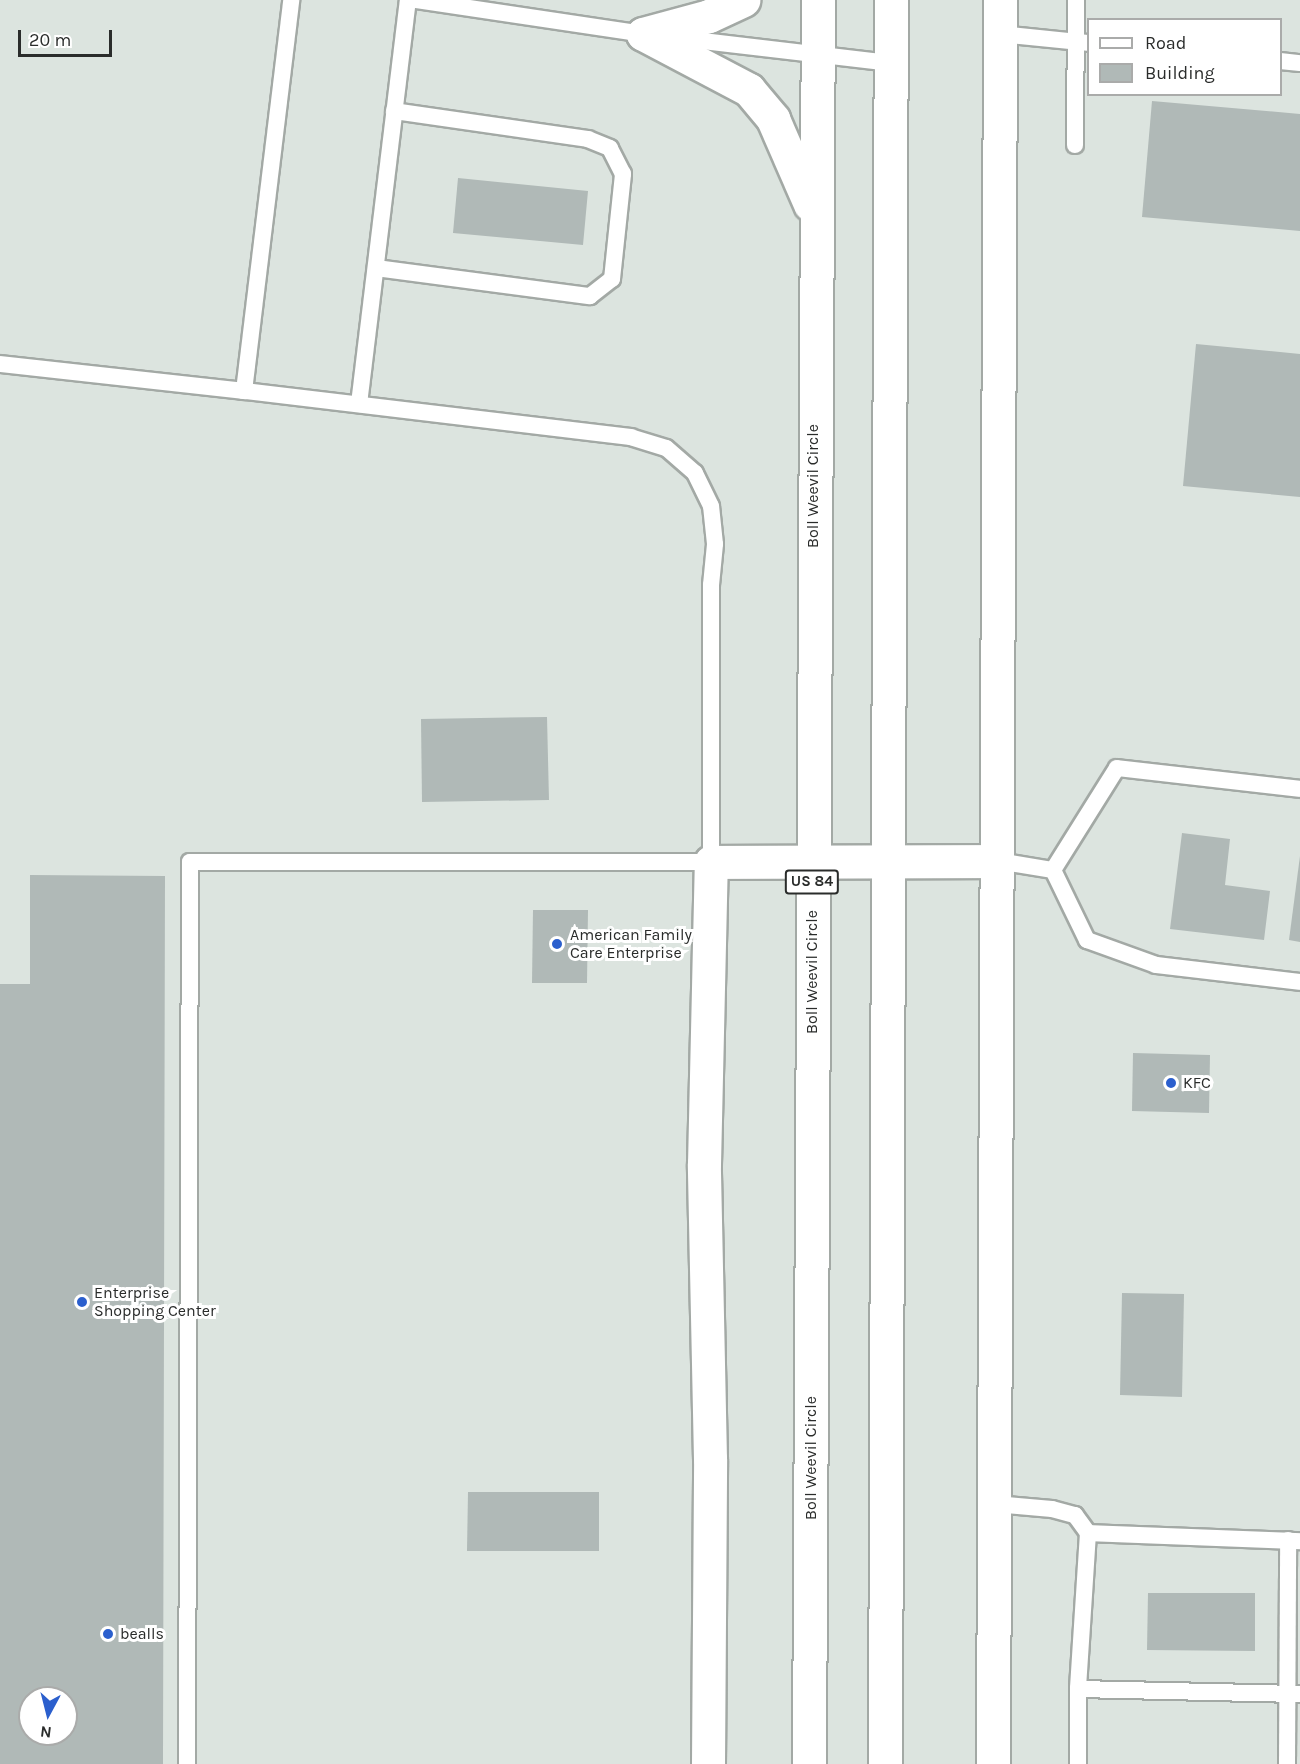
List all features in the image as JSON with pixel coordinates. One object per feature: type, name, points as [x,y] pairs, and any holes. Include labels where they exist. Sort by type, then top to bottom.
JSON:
[{"type":"main road","points":[[643,34],[709,16],[743,0]]},
{"type":"main road","name":"Boll Weevil Circle","points":[[809,1764],[814,214],[818,0]]},
{"type":"main road","points":[[885,1764],[891,0]]},
{"type":"main road","points":[[993,1764],[1000,0]]},
{"type":"main road","points":[[643,34],[716,69],[749,90],[773,119],[814,214]]},
{"type":"main road","points":[[708,1764],[710,1459],[704,1164],[711,862],[998,861]]},
{"type":"lane","points":[[244,391],[291,0]]},
{"type":"lane","points":[[359,404],[408,0]]},
{"type":"lane","points":[[416,0],[643,34],[891,63]]},
{"type":"lane","points":[[1075,146],[1082,42],[1076,0]]},
{"type":"lane","points":[[1000,34],[1082,42]]},
{"type":"lane","points":[[1282,61],[1300,63]]},
{"type":"lane","points":[[376,268],[590,296],[612,279],[623,174],[610,148],[588,139],[394,111]]},
{"type":"lane","points":[[0,364],[631,437],[666,448],[695,473],[711,506],[715,544],[711,585],[711,862],[190,862],[187,1764]]},
{"type":"lane","points":[[1053,870],[1117,768],[1300,789]]},
{"type":"lane","points":[[998,861],[1053,870]]},
{"type":"lane","points":[[1053,870],[1087,940],[1156,965],[1300,982]]},
{"type":"lane","points":[[995,1504],[1052,1509],[1075,1515],[1088,1533],[1078,1689],[1078,1764]]},
{"type":"lane","points":[[1088,1533],[1294,1540],[1292,1694],[1287,1764]]},
{"type":"lane","points":[[1078,1689],[1292,1694]]},
{"type":"building","points":[[1152,101],[1300,114],[1300,231],[1142,217]]},
{"type":"building","points":[[458,178],[588,191],[583,245],[453,233]]},
{"type":"building","points":[[1196,344],[1300,354],[1300,497],[1183,486]]},
{"type":"building","points":[[547,717],[549,800],[422,802],[421,719]]},
{"type":"building","points":[[1182,833],[1230,839],[1225,885],[1270,891],[1264,940],[1170,929]]},
{"type":"building","points":[[1300,856],[1300,942],[1289,940]]},
{"type":"building","name":"Enterprise Shopping Center","points":[[30,875],[165,876],[163,1764],[0,1764],[0,984],[30,984]]},
{"type":"building","points":[[533,910],[588,910],[587,983],[532,983]]},
{"type":"building","name":"KFC","points":[[1133,1053],[1210,1055],[1209,1113],[1132,1111]]},
{"type":"building","points":[[1122,1293],[1184,1294],[1182,1397],[1120,1395]]},
{"type":"building","points":[[468,1492],[599,1492],[599,1551],[467,1551]]},
{"type":"building","points":[[1148,1593],[1255,1593],[1255,1651],[1147,1650]]},
{"type":"place","name":"American Family Care Enterprise","points":[[557,944]]},
{"type":"place","name":"KFC","points":[[1171,1083]]},
{"type":"place","name":"Enterprise Shopping Center","points":[[82,1302]]},
{"type":"place","name":"bealls","points":[[108,1634]]}]
